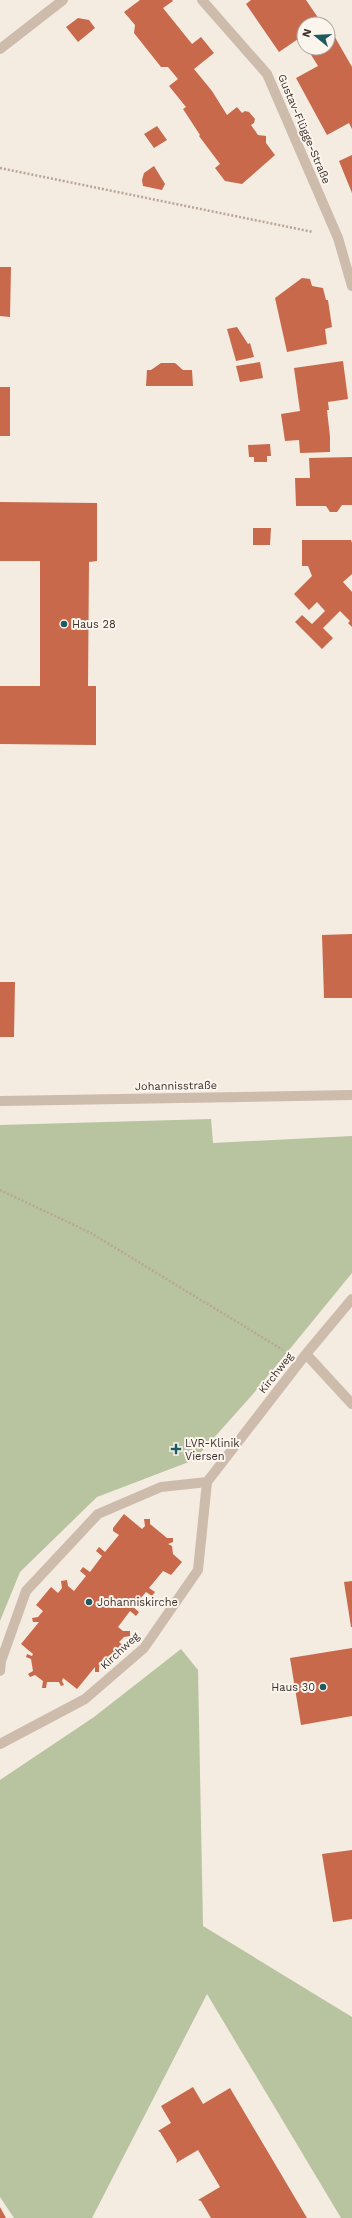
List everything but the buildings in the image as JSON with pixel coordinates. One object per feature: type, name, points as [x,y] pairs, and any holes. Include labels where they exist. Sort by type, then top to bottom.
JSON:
[{"type":"street","points":[[0,49],[63,0]]},
{"type":"street","name":"Gustav-Flügge-Straße","points":[[202,0],[267,74],[338,238],[352,286]]},
{"type":"street","name":"Johannisstraße","points":[[0,1101],[352,1095]]},
{"type":"street","name":"Kirchweg","points":[[0,1744],[85,1699],[144,1648],[198,1570],[207,1482],[303,1358],[352,1299]]},
{"type":"street","points":[[303,1358],[352,1404]]},
{"type":"street","points":[[0,1671],[1,1661],[26,1591],[98,1514],[161,1487],[207,1482]]},
{"type":"path","points":[[0,168],[338,238]]},
{"type":"path","points":[[0,1190],[91,1233],[303,1358]]},
{"type":"green space","points":[[211,1119],[213,1143],[352,1136],[352,1273],[253,1394],[194,1460],[97,1497],[20,1572],[0,1621],[0,1125]]},
{"type":"green space","points":[[181,1649],[198,1670],[203,1926],[352,2017],[352,2218],[341,2218],[207,1994],[92,2218],[14,2218],[0,2197],[0,1780],[94,1717]]},
{"type":"place","name":"Haus 28","points":[[64,624]]},
{"type":"place","name":"LVR-Klinik Viersen","points":[[176,1449]]},
{"type":"place","name":"Johanniskirche","points":[[89,1602]]},
{"type":"place","name":"Haus 30","points":[[323,1687]]}]
